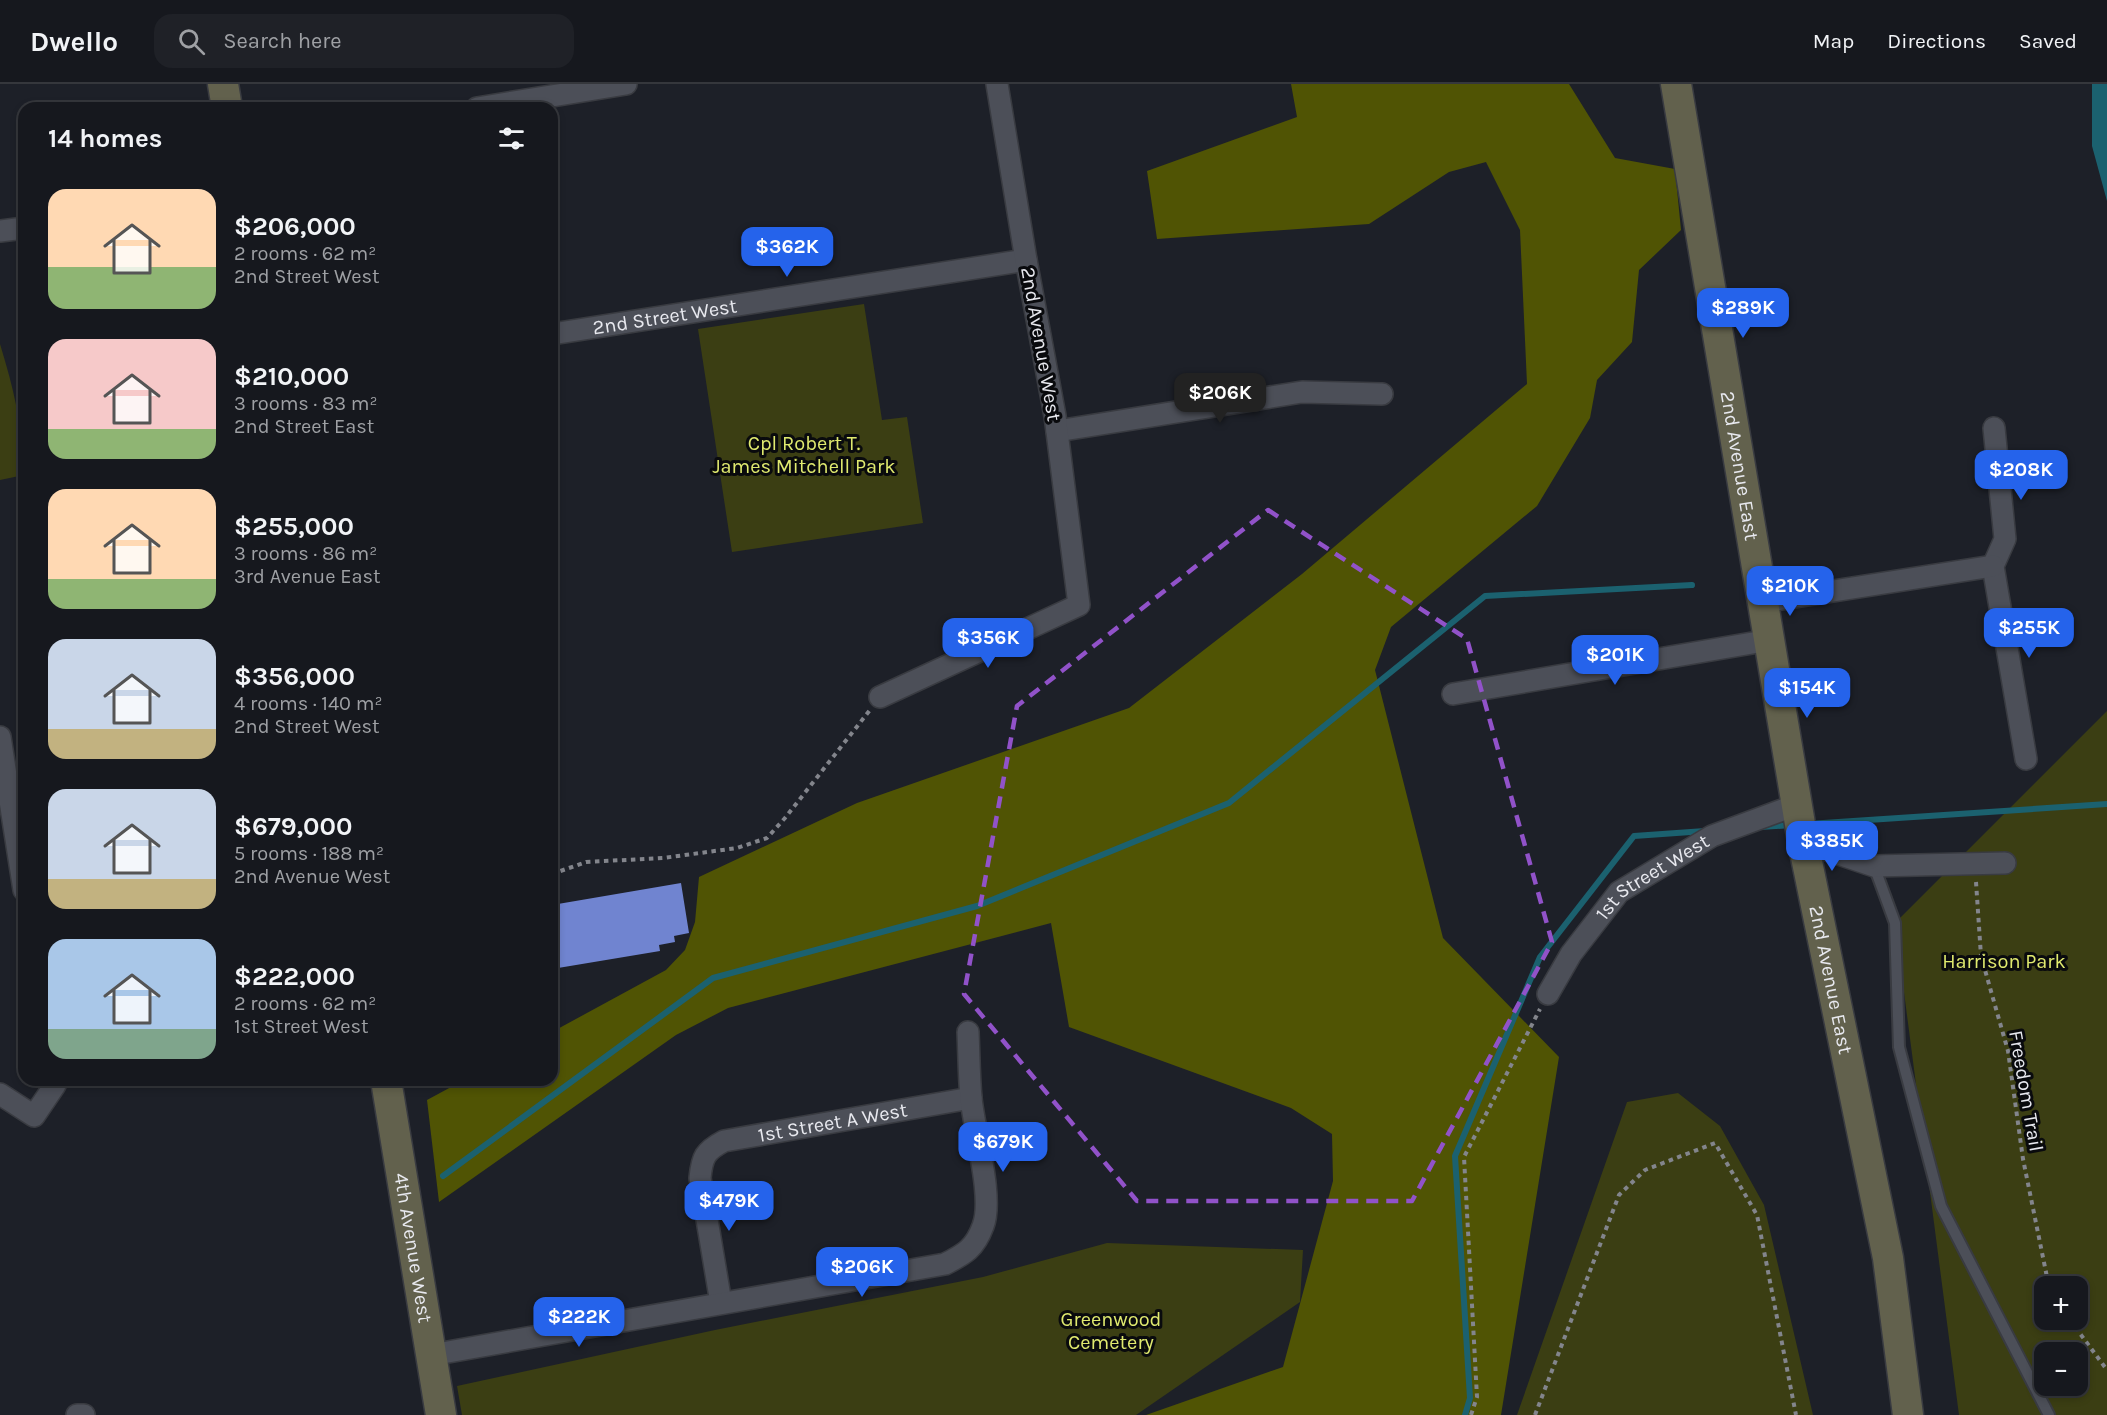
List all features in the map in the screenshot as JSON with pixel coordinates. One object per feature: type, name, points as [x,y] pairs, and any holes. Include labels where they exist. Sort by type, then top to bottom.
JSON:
[{"type":"main road","points":[[224,84],[226,102]]},
{"type":"main road","name":"2nd Avenue East","points":[[1676,84],[1803,842],[1888,1258],[1908,1415]]},
{"type":"main road","name":"4th Avenue West","points":[[387,1086],[441,1415]]},
{"type":"street","points":[[525,102],[626,84]]},
{"type":"street","name":"2nd Avenue West","points":[[880,697],[1079,605],[1057,431],[997,84]]},
{"type":"street","points":[[0,231],[18,229]]},
{"type":"street","name":"2nd Street West","points":[[558,333],[1026,260]]},
{"type":"street","points":[[1057,431],[1302,392],[1382,394]]},
{"type":"street","points":[[1994,428],[2005,539],[1993,566],[2026,759]]},
{"type":"street","points":[[1763,602],[1993,566]]},
{"type":"street","points":[[1453,694],[1770,640]]},
{"type":"street","points":[[0,737],[18,833]]},
{"type":"street","name":"1st Street West","points":[[1548,994],[1571,954],[1619,892],[1712,836],[1797,805]]},
{"type":"street","points":[[1803,842],[1874,866],[2005,863]]},
{"type":"street","points":[[431,1355],[945,1264],[965,1254],[976,1241],[984,1224],[986,1189],[971,1098],[968,1032]]},
{"type":"street","points":[[0,1094],[34,1116],[52,1086]]},
{"type":"street","name":"1st Street A West","points":[[721,1304],[700,1178],[702,1162],[709,1149],[724,1141],[971,1098]]},
{"type":"street","points":[[77,1415],[84,1415]]},
{"type":"lane","points":[[1874,866],[1895,923],[1899,1047],[1941,1206],[2049,1415]]},
{"type":"path","points":[[558,872],[586,862],[663,858],[737,848],[767,838],[880,697]]},
{"type":"path","name":"Freedom Trail","points":[[1974,863],[1981,956],[2008,1051],[2023,1159],[2047,1276]]},
{"type":"path","points":[[1471,1415],[1477,1396],[1464,1157],[1548,994]]},
{"type":"path","points":[[1535,1415],[1619,1195],[1645,1170],[1715,1143],[1757,1215],[1796,1415]]},
{"type":"path","points":[[2077,1330],[2107,1370]]},
{"type":"highlighted area","points":[[1268,510],[1467,639],[1552,942],[1412,1201],[1137,1201],[964,994],[1017,706]]},
{"type":"green space","name":"Cpl Robert T. James Mitchell Park","points":[[864,304],[882,420],[907,417],[923,523],[732,552],[698,329]]},
{"type":"green space","points":[[0,344],[18,416],[18,476],[0,480]]},
{"type":"green space","name":"Harrison Park","points":[[2107,711],[2107,1415],[1959,1415],[1895,923]]},
{"type":"green space","points":[[1678,1093],[1720,1126],[1764,1205],[1813,1415],[1517,1415],[1627,1102]]},
{"type":"green space","name":"Greenwood Cemetery","points":[[1107,1243],[1303,1250],[1300,1302],[1136,1415],[462,1415],[457,1386],[715,1330],[983,1277]]},
{"type":"shaded area","points":[[1291,84],[1569,84],[1615,158],[1675,169],[1681,230],[1639,270],[1632,342],[1597,380],[1590,418],[1537,506],[1391,627],[1375,670],[1443,938],[1559,1057],[1501,1415],[1146,1415],[1283,1367],[1333,1181],[1332,1134],[1291,1108],[1069,1027],[1051,923],[728,1008],[676,1035],[439,1202],[427,1100],[453,1086],[558,1086],[558,1029],[666,970],[685,950],[695,922],[699,877],[857,803],[1129,708],[1302,574],[1527,384],[1520,230],[1486,162],[1449,172],[1369,224],[1157,239],[1147,171],[1297,117]]},
{"type":"water","points":[[2092,84],[2107,84],[2107,201],[2092,146]]},
{"type":"building","points":[[681,883],[689,933],[674,936],[675,942],[659,945],[660,951],[558,968],[558,904]]},
{"type":"waterway","points":[[443,1176],[713,978],[977,906],[1229,803],[1485,596],[1692,585]]},
{"type":"waterway","points":[[1808,824],[2107,804]]},
{"type":"waterway","points":[[1760,827],[1792,825]]},
{"type":"waterway","points":[[1465,1415],[1470,1398],[1455,1156],[1540,957],[1634,836],[1705,831]]}]
